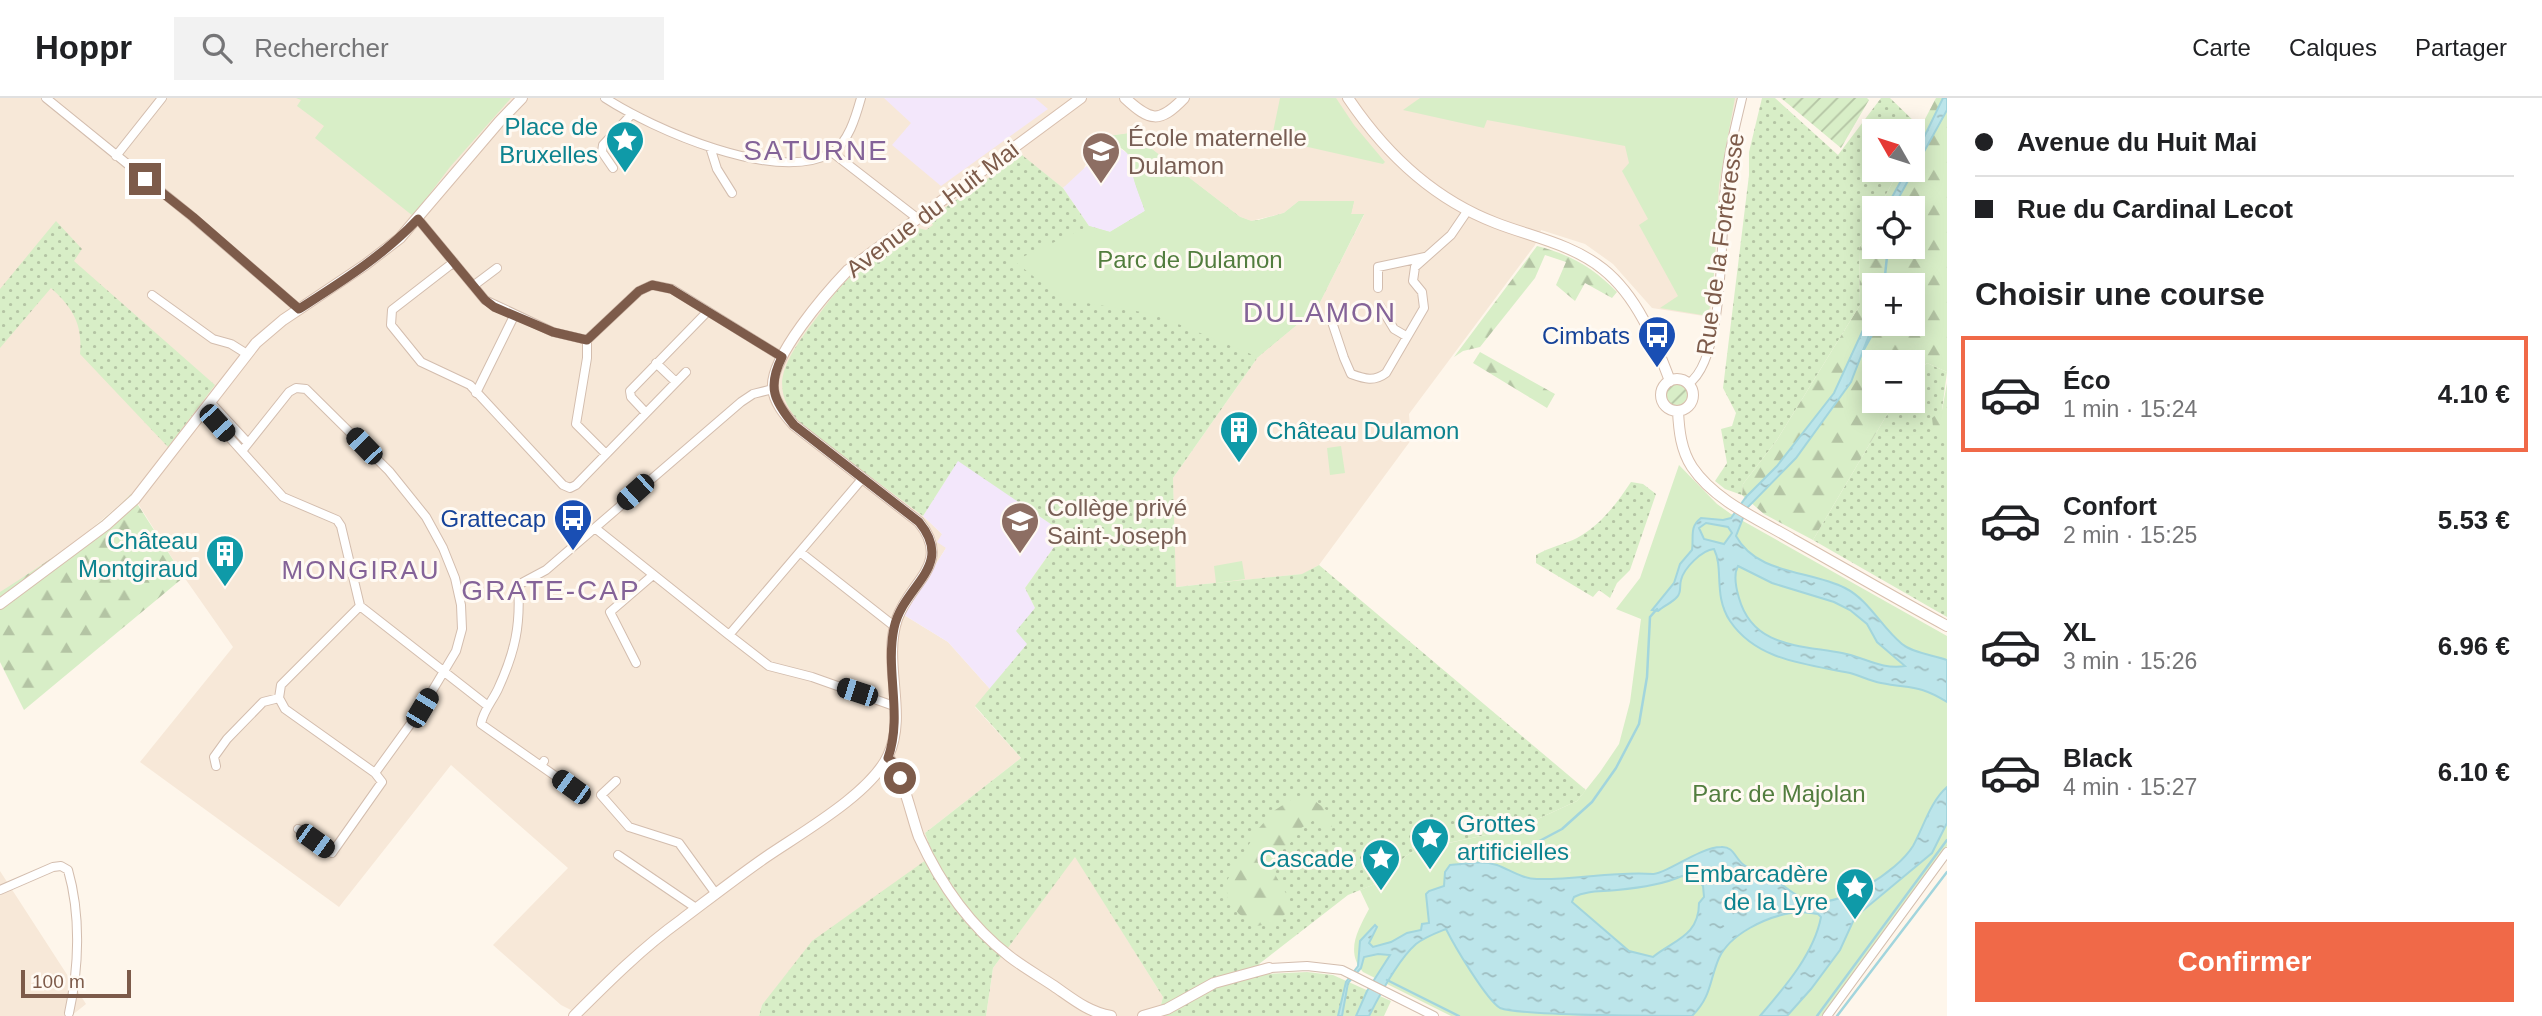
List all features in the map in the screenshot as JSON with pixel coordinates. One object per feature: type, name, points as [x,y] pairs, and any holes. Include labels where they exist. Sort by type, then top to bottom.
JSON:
[{"type":"main road","points":[[0,604],[124,510],[265,334],[366,265],[400,238],[522,98]]},
{"type":"main road","name":"Avenue du Huit Mai","points":[[773,389],[774,376],[782,357],[842,275],[1081,98]]},
{"type":"main road","points":[[1125,98],[1145,115],[1156,117],[1168,114],[1184,98]]},
{"type":"main road","points":[[1348,98],[1367,125],[1404,166],[1443,195],[1494,222],[1570,248],[1604,269],[1637,309],[1670,381]]},
{"type":"main road","points":[[1679,379],[1688,384],[1693,393],[1691,403],[1678,411],[1668,408],[1662,399],[1663,389],[1670,381],[1679,379]]},
{"type":"main road","points":[[575,1016],[636,956],[716,894],[837,808],[869,781],[888,758],[893,740],[894,626],[932,557],[933,547],[929,534],[919,522],[794,425],[782,411],[773,389]]},
{"type":"main road","points":[[1678,411],[1686,457],[1706,483],[1732,504],[1947,626]]},
{"type":"main road","points":[[888,758],[900,778],[919,836],[950,895],[1012,958],[1084,1007],[1111,1016]]},
{"type":"main road","points":[[1143,1016],[1167,1009],[1214,983],[1269,968]]},
{"type":"street","points":[[46,98],[189,214],[299,309]]},
{"type":"street","points":[[116,156],[162,98]]},
{"type":"street","points":[[605,98],[631,115],[710,147],[731,154],[785,162],[814,160],[833,153],[847,135],[861,98]]},
{"type":"street","name":"Rue de la Forteresse","points":[[1688,384],[1702,371],[1715,319],[1726,180],[1742,98]]},
{"type":"street","points":[[614,169],[602,152],[603,145],[631,115]]},
{"type":"street","points":[[710,147],[717,169],[732,193]]},
{"type":"street","points":[[833,153],[917,218]]},
{"type":"street","points":[[1332,322],[1351,373],[1367,380],[1378,379],[1386,373],[1424,308],[1422,292],[1413,281],[1415,267],[1451,235],[1468,210]]},
{"type":"street","points":[[418,219],[485,300],[514,316],[569,337],[587,340]]},
{"type":"street","points":[[1378,288],[1378,267],[1428,257]]},
{"type":"street","points":[[454,262],[393,310],[391,325],[421,362],[470,385],[563,485],[570,488],[576,485],[686,372]]},
{"type":"street","points":[[473,286],[497,268]]},
{"type":"street","points":[[606,454],[576,424],[587,358],[587,340],[639,291],[652,285],[671,289],[782,357]]},
{"type":"street","points":[[152,295],[213,340],[231,344],[247,354]]},
{"type":"street","points":[[1380,306],[1394,329],[1406,336]]},
{"type":"street","points":[[646,413],[631,397],[630,391],[708,312]]},
{"type":"street","points":[[476,393],[514,316]]},
{"type":"street","points":[[656,363],[676,382]]},
{"type":"street","points":[[245,447],[289,392],[296,388],[306,389],[389,471],[426,517],[443,548],[455,578],[461,606],[462,629],[456,651],[422,708],[376,774]]},
{"type":"street","points":[[571,787],[543,764],[484,727],[481,720],[508,666],[516,641],[520,615],[518,585],[546,570],[741,402],[753,394],[773,389]]},
{"type":"street","points":[[207,405],[245,447],[283,497],[337,520],[341,526],[360,607],[488,706]]},
{"type":"street","points":[[729,635],[862,479]]},
{"type":"street","points":[[595,528],[769,666],[811,677],[894,706]]},
{"type":"street","points":[[800,552],[894,626]]},
{"type":"street","points":[[636,663],[610,612],[653,575]]},
{"type":"street","points":[[298,829],[332,853],[382,782],[376,774],[285,709],[279,698],[281,685],[360,607]]},
{"type":"street","points":[[216,766],[214,757],[227,739],[263,702],[279,698]]},
{"type":"street","points":[[616,781],[601,794],[626,823],[635,829],[679,843],[716,894]]},
{"type":"street","points":[[1827,1016],[1947,852]]},
{"type":"street","points":[[618,855],[697,908]]},
{"type":"street","points":[[0,890],[61,866],[68,870],[75,896],[76,915],[75,975],[67,1015]]},
{"type":"street","points":[[1269,968],[1307,967],[1352,975],[1434,1016]]},
{"type":"shaded area","points":[[0,98],[1739,98],[1723,171],[1710,317],[1652,308],[1613,264],[1585,244],[1541,230],[1535,245],[1409,414],[1411,440],[1319,565],[1303,574],[1175,587],[1173,478],[1258,357],[1317,308],[1364,215],[1299,201],[1284,213],[1251,221],[1240,217],[1131,133],[1109,136],[1110,142],[1095,149],[1081,175],[1063,188],[1021,155],[933,225],[805,428],[923,516],[942,534],[946,548],[904,615],[948,642],[990,689],[975,707],[1021,758],[925,833],[934,855],[762,1005],[759,1016],[583,1016],[561,1005],[493,945],[568,868],[451,765],[339,907],[140,762],[233,647],[184,577],[132,494],[71,546],[0,595]]},
{"type":"shaded area","points":[[884,98],[1035,98],[1048,109],[941,186],[892,145],[911,123]]},
{"type":"shaded area","name":"École maternelle Dulamon","points":[[1110,142],[1130,155],[1135,168],[1134,179],[1145,211],[1110,232],[1089,226],[1063,188],[1093,160],[1095,149]]},
{"type":"shaded area","points":[[958,460],[1064,533],[1025,588],[1035,608],[1028,643],[990,689],[948,642],[904,615],[946,548],[937,542],[942,534],[923,516]]},
{"type":"shaded area","points":[[1075,856],[1163,997],[1158,1016],[986,1016],[993,968]]},
{"type":"shaded area","points":[[0,871],[86,1004],[71,1016],[0,1016]]},
{"type":"green space","points":[[296,98],[511,98],[450,167],[413,216],[315,138],[324,126],[297,106],[301,100]]},
{"type":"green space","points":[[1280,98],[1336,98],[1354,125],[1385,162],[1383,164],[1277,140],[1273,132]]},
{"type":"green space","points":[[1420,98],[1735,98],[1719,185],[1713,290],[1708,316],[1660,308],[1678,296],[1639,225],[1648,219],[1622,171],[1629,163],[1625,146],[1487,120],[1484,128],[1403,110]]},
{"type":"green space","points":[[1762,98],[1775,98],[1838,155],[1862,123],[1862,182],[1893,182],[1885,196],[1862,196],[1860,305],[1777,440],[1743,484],[1742,495],[1725,489],[1715,481],[1727,463],[1721,429],[1732,426],[1736,413],[1723,388],[1749,175],[1749,152]]},
{"type":"green space","points":[[1781,98],[1867,98],[1869,100],[1841,148]]},
{"type":"green space","points":[[1881,98],[1890,98],[1912,119],[1865,119]]},
{"type":"green space","points":[[1936,98],[1947,98],[1947,372],[1927,363],[1925,365],[1925,350],[1862,350],[1862,413],[1888,413],[1813,540],[1764,514],[1742,495],[1743,484],[1777,440],[1860,305],[1859,249],[1862,243],[1862,259],[1925,259],[1925,196],[1885,196],[1893,182],[1925,182],[1925,119]]},
{"type":"green space","points":[[1131,133],[1240,217],[1251,221],[1284,213],[1299,201],[1354,201],[1351,214],[1364,214],[1317,308],[1258,357],[1173,478],[1176,587],[1302,574],[1319,565],[1586,790],[1577,801],[1531,822],[1500,832],[1443,844],[1424,845],[1406,856],[1375,884],[1348,895],[1259,964],[1267,974],[1307,972],[1333,975],[1391,1001],[1384,1016],[1158,1016],[1163,997],[1075,857],[993,968],[986,1016],[759,1016],[762,1005],[812,941],[933,855],[925,833],[1021,758],[975,706],[1027,644],[1016,631],[1035,608],[1025,588],[1064,533],[958,461],[923,516],[805,428],[786,402],[782,379],[785,367],[808,329],[852,275],[918,228],[926,230],[933,225],[930,220],[933,216],[1022,155],[1063,188],[1089,226],[1110,232],[1145,211],[1128,154],[1110,142],[1109,136]]},
{"type":"green space","name":"Parc de Dulamon","points":[[1131,133],[1240,217],[1251,221],[1284,213],[1299,201],[1354,201],[1351,214],[1364,214],[1317,308],[1258,357],[1154,314],[1062,299],[1014,261],[1089,226],[1110,232],[1145,211],[1128,154],[1110,142],[1109,136]]},
{"type":"green space","points":[[56,221],[82,249],[74,261],[215,385],[168,447],[80,354],[80,334],[75,317],[51,288],[0,348],[0,289]]},
{"type":"green space","points":[[1537,246],[1580,263],[1617,292],[1612,298],[1585,283],[1575,301],[1556,285],[1566,262],[1545,255],[1535,278],[1480,347],[1463,351],[1454,357]]},
{"type":"green space","points":[[1480,352],[1555,394],[1547,408],[1473,363]]},
{"type":"green space","points":[[1927,363],[1947,372],[1942,410],[1934,435],[1947,435],[1947,617],[1813,540],[1888,413],[1925,413]]},
{"type":"green space","points":[[1947,383],[1947,435],[1934,435],[1932,418],[1942,410]]},
{"type":"green space","points":[[1677,384],[1685,387],[1688,395],[1685,403],[1677,406],[1669,403],[1666,395],[1669,387]]},
{"type":"green space","points":[[1341,446],[1345,473],[1330,475],[1327,448]]},
{"type":"green space","name":"Parc de Majolan","points":[[1679,465],[1717,504],[1731,514],[1743,518],[1743,521],[1947,636],[1947,846],[1822,1016],[1451,1016],[1363,972],[1354,948],[1369,909],[1360,890],[1375,884],[1406,856],[1424,845],[1444,844],[1500,832],[1531,822],[1577,801],[1619,744],[1630,702],[1641,619],[1616,609],[1640,578]]},
{"type":"green space","points":[[1631,482],[1643,484],[1656,494],[1630,570],[1617,583],[1610,598],[1599,590],[1593,597],[1536,563],[1536,555],[1577,538],[1594,527],[1614,506]]},
{"type":"green space","points":[[131,494],[184,577],[24,710],[0,662],[0,592],[85,534]]},
{"type":"green space","points":[[1242,561],[1245,579],[1216,583],[1214,566]]},
{"type":"green space","points":[[1297,796],[1315,801],[1330,813],[1332,827],[1314,820],[1298,830],[1289,845],[1275,852],[1270,866],[1287,895],[1291,910],[1273,923],[1257,926],[1239,914],[1228,901],[1226,882],[1259,828],[1275,810]]},
{"type":"water","points":[[1943,98],[1947,98],[1947,110],[1925,150],[1925,135]]},
{"type":"water","points":[[1900,182],[1907,182],[1900,196],[1893,196]]},
{"type":"water","points":[[1862,332],[1862,336],[1869,336],[1851,382],[1796,458],[1747,508],[1736,536],[1745,549],[1770,565],[1845,588],[1861,599],[1902,644],[1917,652],[1947,660],[1947,702],[1921,690],[1784,659],[1754,645],[1741,634],[1725,611],[1714,549],[1699,556],[1690,565],[1683,575],[1675,599],[1658,611],[1652,610],[1674,583],[1680,564],[1692,550],[1693,529],[1697,521],[1701,518],[1731,518],[1746,497],[1777,466],[1834,393]],"holes":[[[1706,523],[1728,527],[1732,533],[1724,544],[1704,539],[1699,528]],[[1738,566],[1772,583],[1834,602],[1850,610],[1867,624],[1877,642],[1905,666],[1880,665],[1842,653],[1795,645],[1767,635],[1755,627],[1739,598],[1736,586]]]},
{"type":"water","points":[[1947,787],[1947,823],[1932,853],[1855,917],[1840,950],[1787,1016],[1760,1016],[1805,957],[1817,931],[1821,917],[1818,914],[1798,912],[1781,915],[1750,928],[1731,941],[1719,958],[1707,995],[1692,1016],[1562,1014],[1500,1008],[1479,984],[1446,929],[1416,944],[1396,968],[1369,1016],[1356,1016],[1367,991],[1390,955],[1364,957],[1361,968],[1348,983],[1342,1016],[1338,1016],[1346,982],[1358,966],[1360,941],[1375,925],[1377,927],[1369,943],[1373,947],[1421,930],[1422,924],[1429,923],[1426,894],[1444,886],[1445,872],[1450,865],[1497,865],[1532,879],[1653,874],[1703,851],[1725,847],[1744,865],[1770,877],[1799,897],[1822,902],[1851,894],[1894,867],[1913,846],[1941,793]],"holes":[[[1682,876],[1697,879],[1703,886],[1704,897],[1699,903],[1695,923],[1684,936],[1653,957],[1629,951],[1572,902],[1574,897],[1590,892],[1650,886]]]},
{"type":"waterway","points":[[1885,273],[1887,259]]},
{"type":"waterway","points":[[1864,350],[1871,336]]},
{"type":"waterway","points":[[1530,846],[1562,829],[1592,802],[1616,768],[1639,724],[1647,677],[1650,617],[1657,609]]},
{"type":"waterway","points":[[1817,1016],[1947,840]]},
{"type":"waterway","points":[[1837,1016],[1947,872]]},
{"type":"waterway","points":[[1387,980],[1459,1016]]},
{"type":"place","name":"Place de Bruxelles","points":[[625,174]]},
{"type":"place","name":"École maternelle Dulamon","points":[[1101,185]]},
{"type":"place","name":"Cimbats","points":[[1657,369]]},
{"type":"place","name":"Château Dulamon","points":[[1239,464]]},
{"type":"place","name":"Grattecap","points":[[573,552]]},
{"type":"place","name":"Collège privé Saint-Joseph","points":[[1020,555]]},
{"type":"place","name":"Château Montgiraud","points":[[225,588]]},
{"type":"place","name":"Grottes artificielles","points":[[1430,871]]},
{"type":"place","name":"Cascade","points":[[1381,892]]},
{"type":"place","name":"Embarcadère de la Lyre","points":[[1855,921]]},
{"type":"district","name":"SATURNE","points":[[816,150]]},
{"type":"district","name":"DULAMON","points":[[1320,312]]},
{"type":"district","name":"MONGIRAU","points":[[361,570]]},
{"type":"district","name":"GRATE-CAP","points":[[551,590]]},
{"type":"route","points":[[145,179],[299,309],[366,265],[400,238],[418,219],[485,300],[494,307],[553,332],[587,340],[639,291],[652,285],[671,289],[782,357],[774,376],[773,389],[782,411],[794,425],[919,522],[929,534],[933,547],[927,570],[894,626],[892,641],[895,723],[888,758],[900,778]]}]
